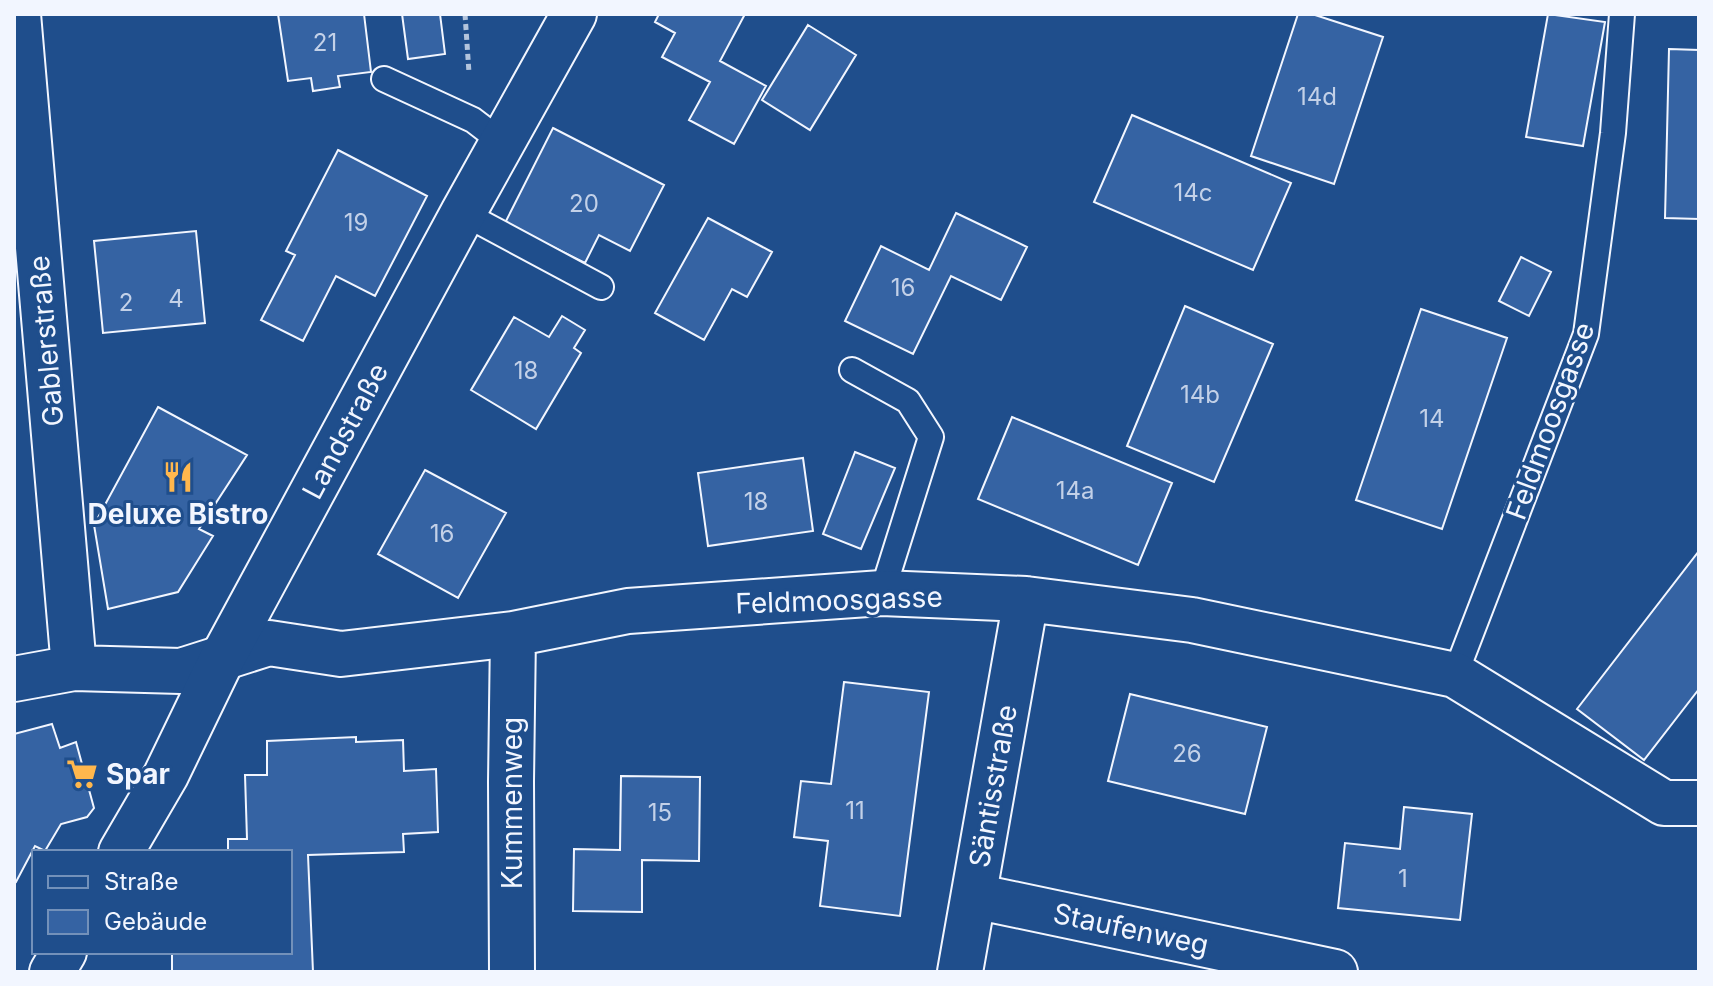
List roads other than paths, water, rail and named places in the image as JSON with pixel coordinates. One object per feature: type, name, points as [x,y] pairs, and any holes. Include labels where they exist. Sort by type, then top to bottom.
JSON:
[{"type":"street","name":"Gablerstraße","points":[[18,14],[74,668]]},
{"type":"street","name":"Landstraße","points":[[122,850],[166,775],[223,657],[463,213],[488,132],[574,14]]},
{"type":"street","name":"Feldmoosgasse","points":[[14,679],[74,668],[181,671],[269,643],[341,654],[513,634],[628,611],[882,593],[1026,599],[1192,620],[1455,675],[1664,803],[1699,803]]},
{"type":"street","name":"Säntisstraße","points":[[960,972],[1026,599]]},
{"type":"street","name":"Kummenweg","points":[[512,972],[513,634]]},
{"type":"street","name":"Staufenweg","points":[[974,896],[1335,972]]},
{"type":"street","points":[[52,972],[63,954]]},
{"type":"lane","name":"Feldmoosgasse","points":[[1455,675],[1586,334],[1613,133],[1622,14]]},
{"type":"lane","points":[[384,79],[488,132]]},
{"type":"lane","points":[[463,213],[601,287]]},
{"type":"lane","points":[[852,370],[908,401],[931,437],[882,593]]},
{"type":"place","name":"Deluxe Bistro","points":[[178,477]]},
{"type":"place","name":"Spar","points":[[82,774]]}]
